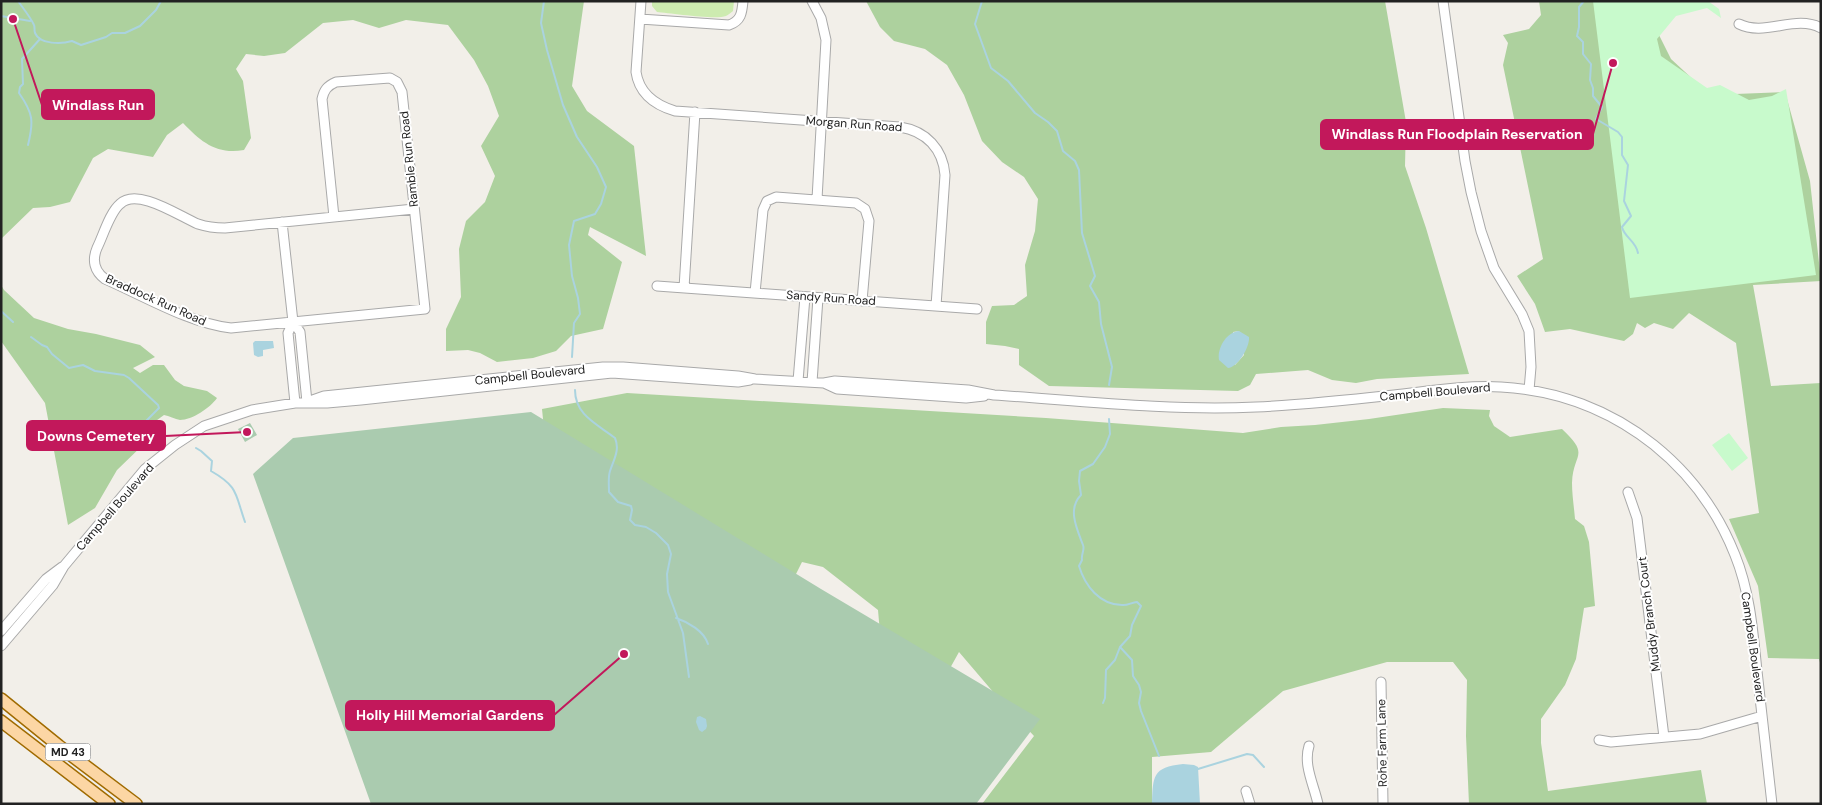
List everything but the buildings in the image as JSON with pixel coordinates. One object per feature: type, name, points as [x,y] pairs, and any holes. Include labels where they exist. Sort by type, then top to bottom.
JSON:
[{"type":"main road","name":"MD 43","points":[[1,699],[136,804]]},
{"type":"main road","name":"MD 43","points":[[1,722],[109,804]]},
{"type":"street","name":"Morgan Run Road","points":[[641,1],[636,72],[641,88],[649,98],[667,108],[695,112],[908,128],[925,136],[937,149],[943,162],[944,175],[936,306]]},
{"type":"street","points":[[640,19],[729,25],[736,22],[741,16],[743,1]]},
{"type":"street","points":[[812,1],[822,18],[826,40],[817,200]]},
{"type":"street","points":[[1444,1],[1464,161],[1470,192],[1494,268],[1522,314],[1529,331],[1531,367],[1529,390]]},
{"type":"street","points":[[1739,24],[1753,29],[1802,23],[1816,25],[1821,28]]},
{"type":"street","name":"Ramble Run Road","points":[[292,322],[424,309],[402,92],[400,85],[394,80],[386,77],[336,82],[326,88],[322,99],[334,218]]},
{"type":"street","points":[[684,288],[695,112]]},
{"type":"street","points":[[755,293],[763,210],[765,203],[770,198],[776,196],[856,203],[863,206],[869,221],[862,301]]},
{"type":"street","name":"Braddock Run Road","points":[[292,322],[231,328],[205,323],[105,279],[97,271],[94,261],[96,252],[116,209],[122,202],[131,198],[143,199],[197,223],[225,228],[414,209]]},
{"type":"street","points":[[282,222],[292,322],[288,334],[295,403]]},
{"type":"street","name":"Sandy Run Road","points":[[657,286],[977,309]]},
{"type":"street","points":[[798,381],[805,297]]},
{"type":"street","points":[[812,382],[818,298]]},
{"type":"street","points":[[292,322],[300,332],[307,402]]},
{"type":"street","name":"Campbell Boulevard","points":[[1,646],[53,585],[64,566],[146,469],[175,445],[204,426],[227,417],[252,410],[307,402],[324,396],[603,367],[654,369],[755,379],[824,383],[834,381],[968,390],[994,395],[1127,404],[1236,408],[1307,404],[1466,387],[1501,387],[1529,390],[1576,401],[1625,424],[1652,443],[1673,462],[1692,481],[1706,501],[1727,536],[1745,586],[1753,634],[1772,804]]},
{"type":"street","name":"Muddy Branch Court","points":[[1628,492],[1637,518],[1664,737]]},
{"type":"street","name":"Campbell Boulevard","points":[[1,631],[46,579],[64,566]]},
{"type":"street","name":"Rohe Farm Lane","points":[[1381,682],[1383,804]]},
{"type":"street","points":[[1599,740],[1611,742],[1700,734],[1762,716]]},
{"type":"street","points":[[1309,746],[1306,759],[1318,804]]},
{"type":"street","points":[[1246,791],[1250,804]]},
{"type":"green space","points":[[1,1],[584,1],[572,86],[587,111],[634,146],[646,256],[590,227],[588,235],[622,262],[603,329],[571,336],[556,351],[533,358],[497,362],[480,353],[468,350],[446,351],[446,329],[461,297],[459,249],[466,221],[485,202],[495,176],[481,146],[499,116],[488,86],[474,60],[448,25],[406,20],[379,28],[353,20],[323,23],[285,53],[264,56],[246,54],[236,69],[243,81],[251,138],[244,150],[226,151],[210,146],[183,123],[167,135],[153,157],[108,149],[93,158],[70,202],[50,207],[33,208],[1,239]]},
{"type":"green space","points":[[652,1],[734,1],[731,13],[726,16],[712,17],[657,12],[652,6]]},
{"type":"green space","points":[[866,1],[1385,1],[1406,122],[1405,166],[1426,228],[1469,374],[1377,379],[1356,383],[1332,380],[1308,370],[1256,374],[1250,385],[1238,391],[1049,386],[1019,365],[1019,349],[986,344],[986,322],[992,306],[1014,305],[1027,296],[1025,265],[1035,231],[1038,199],[1024,177],[1002,162],[982,141],[964,95],[947,65],[925,49],[894,41],[880,27]],"holes":[[[1239,331],[1244,355],[1235,365],[1233,332]]]},
{"type":"green space","points":[[1539,1],[1642,1],[1671,59],[1710,95],[1785,92],[1810,181],[1821,281],[1753,285],[1771,386],[1821,383],[1821,666],[1819,659],[1768,658],[1758,586],[1729,519],[1759,513],[1736,343],[1689,313],[1673,329],[1654,323],[1645,328],[1637,323],[1633,334],[1624,341],[1570,329],[1545,332],[1535,304],[1517,276],[1543,259],[1503,65],[1508,43],[1503,35],[1529,29],[1541,15]]},
{"type":"green space","points":[[1593,1],[1708,1],[1719,9],[1721,18],[1707,8],[1676,16],[1657,39],[1661,56],[1707,88],[1720,85],[1749,100],[1772,96],[1786,89],[1816,275],[1630,298]]},
{"type":"green space","points":[[1,285],[34,318],[68,329],[140,345],[155,357],[133,368],[140,373],[153,365],[164,365],[175,380],[184,386],[207,391],[217,398],[205,409],[190,418],[180,420],[164,415],[153,423],[147,441],[117,470],[95,508],[68,525],[45,403],[1,341]]},
{"type":"green space","points":[[627,393],[1046,418],[1243,433],[1281,427],[1369,419],[1443,408],[1490,410],[1489,416],[1494,426],[1510,437],[1562,429],[1571,438],[1578,450],[1572,483],[1575,519],[1584,526],[1589,542],[1595,606],[1584,608],[1576,659],[1565,685],[1541,719],[1541,743],[1548,791],[1701,770],[1707,804],[1469,804],[1466,736],[1467,680],[1453,662],[1387,662],[1283,691],[1211,752],[1152,757],[1152,804],[982,804],[1034,736],[959,652],[933,699],[880,633],[878,610],[823,567],[802,562],[778,610],[545,439],[542,409]]},
{"type":"green space","points":[[531,412],[821,589],[1040,719],[976,804],[371,804],[253,474],[293,438]]},
{"type":"green space","points":[[250,423],[257,435],[245,442],[238,429]]},
{"type":"green space","points":[[1729,433],[1748,458],[1732,471],[1712,445]]},
{"type":"water","points":[[1239,331],[1249,337],[1248,346],[1236,364],[1228,368],[1219,360],[1219,351],[1223,342],[1230,334]]},
{"type":"water","points":[[255,341],[273,341],[274,348],[263,350],[263,356],[258,357],[254,355],[253,343]]},
{"type":"water","points":[[700,716],[706,719],[707,726],[702,732],[699,730],[696,722],[697,717]]},
{"type":"water","points":[[1183,764],[1198,767],[1200,804],[1152,804],[1156,775],[1165,768]]},
{"type":"waterway","points":[[18,1],[33,22],[35,33],[41,40],[57,43],[72,41],[81,45],[106,37],[112,33],[125,33],[140,26],[156,10],[161,1]]},
{"type":"waterway","points":[[544,1],[541,23],[563,105],[577,137],[597,167],[606,187],[601,204],[595,214],[574,221],[569,245],[572,276],[580,314],[574,323],[572,357]]},
{"type":"waterway","points":[[982,1],[975,24],[991,68],[1008,81],[1035,113],[1057,131],[1063,151],[1075,161],[1079,170],[1082,233],[1095,276],[1090,286],[1099,302],[1101,324],[1112,367],[1109,385]]},
{"type":"waterway","points":[[1584,1],[1579,7],[1577,36],[1583,42],[1583,54],[1591,64],[1590,80],[1593,96],[1602,107],[1596,119],[1618,132],[1622,137],[1622,155],[1628,165],[1624,201],[1631,216],[1622,227],[1625,234],[1635,245],[1638,253]]},
{"type":"waterway","points":[[1,16],[30,21]]},
{"type":"waterway","points":[[28,145],[31,130],[30,112],[19,93],[20,87],[23,84],[22,59],[40,39]]},
{"type":"waterway","points":[[1,311],[13,322]]},
{"type":"waterway","points":[[31,337],[47,347],[52,354],[69,368],[83,365],[95,371],[124,375],[129,378],[158,405],[159,408],[146,421],[160,432]]},
{"type":"waterway","points":[[575,390],[576,399],[583,412],[594,423],[615,438],[617,451],[609,473],[609,492],[618,502],[631,506],[630,520],[635,525],[646,527],[656,533],[668,545],[671,554],[667,574],[668,592],[683,633],[689,677]]},
{"type":"waterway","points":[[1103,703],[1105,698],[1106,670],[1115,660],[1120,647],[1130,636],[1132,625],[1141,606],[1137,602],[1124,605],[1114,604],[1100,598],[1085,581],[1079,566],[1082,560],[1083,547],[1074,519],[1074,513],[1075,506],[1081,495],[1080,471],[1093,464],[1105,447],[1110,434],[1109,419]]},
{"type":"waterway","points":[[196,448],[212,461],[211,471],[227,482],[235,492],[245,522]]},
{"type":"waterway","points":[[676,618],[695,628],[703,635],[708,644]]},
{"type":"waterway","points":[[1120,647],[1132,660],[1133,676],[1141,692],[1139,703],[1141,711],[1159,756]]},
{"type":"waterway","points":[[1198,769],[1247,754],[1253,755],[1264,767]]},
{"type":"place","name":"Windlass Run","points":[[13,19]]},
{"type":"place","name":"Windlass Run Floodplain Reservation","points":[[1613,63]]},
{"type":"place","name":"Downs Cemetery","points":[[247,432]]},
{"type":"place","name":"Holly Hill Memorial Gardens","points":[[624,654]]}]
